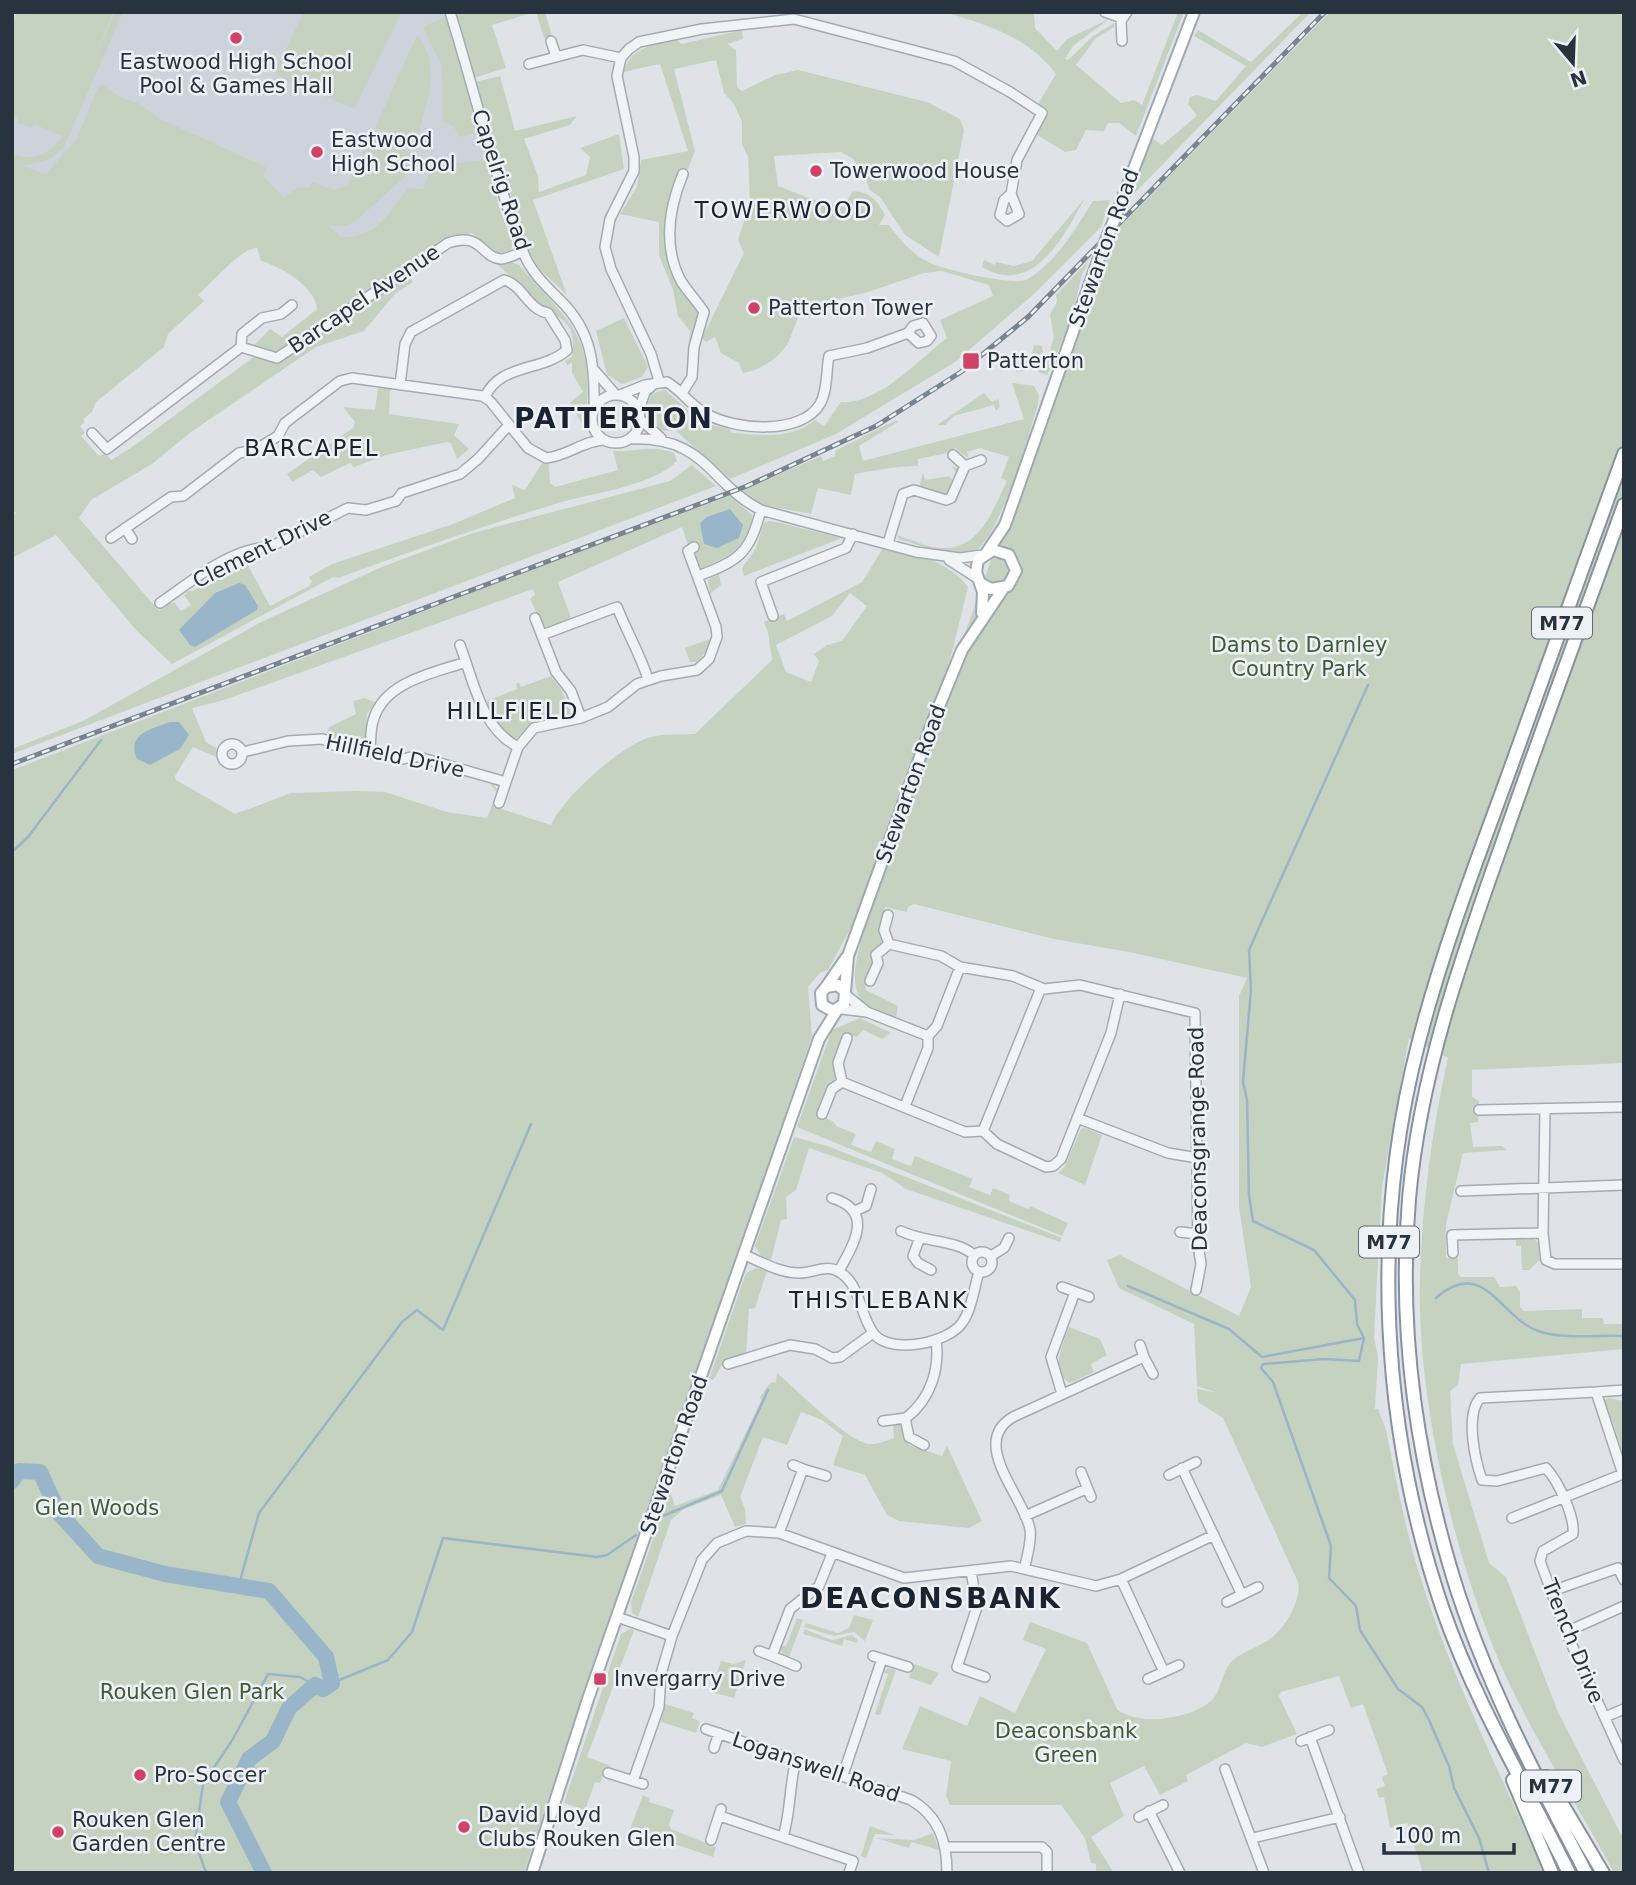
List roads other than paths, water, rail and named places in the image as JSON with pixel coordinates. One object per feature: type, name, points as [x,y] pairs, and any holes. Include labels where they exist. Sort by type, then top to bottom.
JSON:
[{"type":"highway","name":"M77","points":[[1552,1873],[1478,1695],[1432,1575],[1411,1498],[1399,1433],[1388,1284],[1396,1163],[1418,1044],[1441,966],[1624,454]]},
{"type":"highway","name":"M77","points":[[1586,1873],[1499,1698],[1454,1580],[1423,1454],[1408,1327],[1410,1189],[1426,1088],[1455,978],[1624,505]]},
{"type":"highway","name":"M77","points":[[1478,1695],[1569,1873]]},
{"type":"highway","name":"M77","points":[[1499,1698],[1603,1873]]},
{"type":"main road","name":"Stewarton Road","points":[[982,616],[976,566],[1005,525],[1101,253],[1194,12]]},
{"type":"main road","name":"Stewarton Road","points":[[845,993],[848,956],[933,721],[962,650],[982,616],[1003,589],[1012,582],[1016,571],[1009,555],[1005,525]]},
{"type":"main road","points":[[984,553],[999,550],[1009,555]]},
{"type":"main road","points":[[979,580],[991,589],[1003,589]]},
{"type":"main road","name":"Stewarton Road","points":[[826,987],[848,956]]},
{"type":"main road","points":[[838,985],[845,993],[839,1009],[828,1010],[820,1001],[821,993],[826,987],[838,985]]},
{"type":"main road","name":"Stewarton Road","points":[[819,1039],[820,1001]]},
{"type":"main road","name":"Stewarton Road","points":[[532,1873],[617,1616],[819,1039],[839,1009]]},
{"type":"street","name":"Capelrig Road","points":[[450,12],[489,148],[523,251],[535,272],[581,326],[590,343],[595,371],[594,408]]},
{"type":"street","points":[[1105,12],[1125,15],[1122,41]]},
{"type":"street","points":[[658,382],[651,354],[611,268],[606,247],[610,219],[634,171],[634,158],[617,88],[621,58],[639,42],[714,27],[794,19],[954,61],[1042,113],[1017,160],[1011,194]]},
{"type":"street","points":[[551,41],[556,56]]},
{"type":"street","points":[[529,64],[593,50],[621,58]]},
{"type":"street","points":[[682,393],[692,377],[694,347],[704,312],[683,284],[670,246],[673,197],[683,174]]},
{"type":"street","name":"Barcapel Avenue","points":[[241,347],[277,358],[456,240],[477,242],[496,258],[503,259],[523,251]]},
{"type":"street","points":[[400,385],[405,344],[411,332],[503,280],[513,285],[540,312],[548,313],[565,340],[567,349],[538,366],[521,366],[492,384],[485,397]]},
{"type":"street","name":"Barcapel Avenue","points":[[92,433],[107,449],[241,347],[242,334],[262,318],[281,314],[292,305]]},
{"type":"street","points":[[584,443],[592,425],[594,408],[604,397],[658,382],[667,382],[682,393],[691,405],[722,420],[792,426],[813,413],[821,402],[829,356],[867,348],[908,333],[913,326],[934,319]]},
{"type":"street","points":[[908,333],[919,342],[927,341],[930,331],[923,323]]},
{"type":"street","name":"Capelrig Road","points":[[595,371],[618,395]]},
{"type":"street","points":[[111,538],[172,497],[183,496],[239,453],[256,450],[278,436],[285,423],[340,381],[358,378],[485,397],[528,449],[546,458],[569,453],[584,443],[604,440],[619,443],[629,439],[661,438]]},
{"type":"street","points":[[629,439],[638,428],[645,391],[658,382]]},
{"type":"street","points":[[618,395],[631,399],[639,415],[661,438],[704,461],[748,504],[761,510],[941,556],[967,569],[979,580]]},
{"type":"street","points":[[592,425],[604,440]]},
{"type":"street","name":"Clement Drive","points":[[160,603],[207,570],[256,547],[270,547],[348,508],[366,510],[396,501],[402,493],[460,474],[478,459],[508,426]]},
{"type":"street","points":[[953,455],[965,466]]},
{"type":"street","points":[[888,543],[904,494],[914,490],[951,498],[965,466],[981,460]]},
{"type":"street","points":[[698,576],[737,559],[746,551],[761,510]]},
{"type":"street","points":[[125,528],[132,540]]},
{"type":"street","points":[[773,616],[761,582],[846,548],[853,534]]},
{"type":"street","points":[[499,803],[518,747],[534,728],[581,718],[608,707],[627,690],[648,680],[697,670],[713,651],[716,627],[688,551],[695,547]]},
{"type":"street","points":[[941,556],[984,553]]},
{"type":"street","points":[[176,593],[183,604]]},
{"type":"street","points":[[542,635],[617,607],[627,633],[639,651],[648,680]]},
{"type":"street","points":[[535,618],[556,672],[571,691],[581,718]]},
{"type":"street","points":[[460,645],[492,728],[504,740],[518,747]]},
{"type":"street","points":[[370,751],[373,718],[384,699],[401,686],[466,662]]},
{"type":"street","name":"Hillfield Drive","points":[[243,752],[280,742],[316,739],[403,759],[415,756],[506,782]]},
{"type":"street","points":[[870,981],[878,963],[876,955],[889,944],[884,930],[888,915]]},
{"type":"street","name":"Deaconsgrange Road","points":[[889,944],[941,956],[960,967],[1013,976],[1041,988],[1080,985],[1195,1013],[1198,1234],[1201,1264],[1196,1290]]},
{"type":"street","points":[[905,1106],[928,1048],[928,1036],[937,1026],[960,967]]},
{"type":"street","points":[[984,1131],[1041,988]]},
{"type":"street","points":[[845,993],[867,1012]]},
{"type":"street","points":[[842,1082],[965,1132],[984,1131],[998,1144],[1046,1167],[1053,1166],[1061,1159],[1111,1033],[1120,994]]},
{"type":"street","points":[[839,1009],[867,1012],[928,1036]]},
{"type":"street","points":[[842,1082],[838,1063],[847,1038]]},
{"type":"street","points":[[822,1114],[832,1089],[842,1082]]},
{"type":"street","points":[[1479,1111],[1624,1107]]},
{"type":"street","points":[[1545,1109],[1545,1257],[1550,1263],[1624,1264]]},
{"type":"street","points":[[1077,1118],[1181,1157],[1198,1158]]},
{"type":"street","points":[[1461,1191],[1624,1185]]},
{"type":"street","points":[[855,1211],[866,1206],[871,1189]]},
{"type":"street","points":[[832,1198],[848,1202],[855,1211],[857,1233],[839,1271]]},
{"type":"street","points":[[901,1231],[919,1240],[954,1244],[974,1255]]},
{"type":"street","points":[[1180,1232],[1198,1234]]},
{"type":"street","points":[[1453,1253],[1452,1235],[1543,1233]]},
{"type":"street","points":[[991,1256],[1004,1248],[1009,1238]]},
{"type":"street","points":[[919,1240],[913,1255],[918,1264],[931,1270]]},
{"type":"street","points":[[974,1255],[983,1251],[991,1256]]},
{"type":"street","points":[[743,1254],[776,1268],[797,1273],[821,1268],[839,1271],[850,1282],[873,1333],[880,1339],[900,1344],[936,1339],[953,1333],[964,1321],[979,1272]]},
{"type":"street","points":[[974,1255],[972,1265],[979,1272]]},
{"type":"street","points":[[979,1272],[991,1267],[991,1256]]},
{"type":"street","points":[[1062,1287],[1089,1297]]},
{"type":"street","points":[[1062,1394],[1051,1357],[1075,1292]]},
{"type":"street","points":[[728,1364],[790,1345],[815,1349],[832,1358],[840,1357],[873,1333]]},
{"type":"street","points":[[883,1421],[905,1418],[913,1412],[938,1367],[936,1339]]},
{"type":"street","points":[[1140,1345],[1153,1374]]},
{"type":"street","points":[[1025,1567],[1031,1539],[1025,1517],[997,1456],[997,1433],[1004,1422],[1013,1417],[1144,1357]]},
{"type":"street","points":[[1562,1498],[1546,1468],[1497,1481],[1482,1480],[1473,1420],[1475,1405],[1480,1398],[1624,1391]]},
{"type":"street","points":[[1512,1518],[1623,1474],[1596,1392]]},
{"type":"street","points":[[905,1418],[909,1437],[924,1445]]},
{"type":"street","points":[[1169,1475],[1196,1462]]},
{"type":"street","points":[[793,1465],[826,1476]]},
{"type":"street","points":[[1182,1468],[1242,1595]]},
{"type":"street","points":[[779,1533],[803,1469]]},
{"type":"street","points":[[1025,1517],[1089,1493],[1081,1472]]},
{"type":"street","name":"Trench Drive","points":[[1562,1498],[1574,1527],[1573,1534],[1544,1551],[1540,1561],[1566,1632],[1624,1760]]},
{"type":"street","points":[[608,1773],[638,1783],[659,1707],[661,1674],[672,1636],[698,1569],[709,1550],[717,1543],[746,1531],[779,1533],[904,1578],[1025,1567],[1096,1586],[1121,1579],[1214,1535]]},
{"type":"street","points":[[772,1656],[790,1609],[819,1586],[832,1554]]},
{"type":"street","points":[[1552,1591],[1618,1568],[1624,1580]]},
{"type":"street","points":[[957,1667],[977,1607],[971,1571]]},
{"type":"street","points":[[1121,1579],[1164,1672]]},
{"type":"street","points":[[1227,1602],[1258,1587]]},
{"type":"street","points":[[1566,1632],[1624,1606]]},
{"type":"street","points":[[617,1616],[672,1636]]},
{"type":"street","points":[[759,1651],[796,1666]]},
{"type":"street","points":[[843,1775],[877,1657],[908,1667]]},
{"type":"street","points":[[946,1664],[985,1677]]},
{"type":"street","points":[[1148,1679],[1179,1665]]},
{"type":"street","points":[[1605,1717],[1624,1709]]},
{"type":"street","name":"Loganswell Road","points":[[706,1729],[900,1794],[922,1806],[937,1826],[947,1847],[947,1873]]},
{"type":"street","points":[[1329,1730],[1305,1739],[1340,1817],[1359,1873]]},
{"type":"street","name":"Loganswell Road","points":[[714,1748],[719,1733]]},
{"type":"street","points":[[783,1837],[790,1815],[791,1783],[796,1760]]},
{"type":"street","points":[[1224,1769],[1253,1838],[1264,1873]]},
{"type":"street","points":[[1139,1817],[1163,1805]]},
{"type":"street","points":[[1149,1811],[1180,1873]]},
{"type":"street","points":[[711,1840],[720,1813],[853,1861],[849,1873]]},
{"type":"street","points":[[1253,1838],[1340,1817]]},
{"type":"street","points":[[947,1847],[1042,1847],[1047,1852],[1047,1873]]},
{"type":"water","points":[[730,509],[743,525],[739,538],[717,548],[704,544],[700,523],[707,517]]},
{"type":"water","points":[[239,583],[245,585],[258,606],[257,610],[195,647],[190,645],[179,630],[215,593]]},
{"type":"water","points":[[170,722],[179,722],[189,735],[180,749],[150,765],[137,759],[134,751],[138,738],[148,730]]},
{"type":"waterway","points":[[1368,685],[1249,950],[1251,990],[1243,1082],[1247,1100],[1249,1196],[1253,1221],[1314,1250],[1355,1300],[1357,1324],[1364,1338],[1359,1361],[1324,1359],[1263,1364],[1261,1368],[1273,1382],[1331,1546],[1329,1578],[1356,1606],[1360,1630],[1398,1689],[1422,1707],[1449,1766],[1454,1788],[1479,1838],[1489,1873]]},
{"type":"waterway","points":[[12,852],[28,837],[101,740]]},
{"type":"waterway","points":[[238,1588],[259,1513],[402,1322],[417,1310],[443,1330],[531,1124]]},
{"type":"waterway","points":[[1436,1298],[1453,1287],[1467,1283],[1492,1294],[1514,1316],[1541,1332],[1571,1336],[1624,1336]]},
{"type":"waterway","points":[[1128,1286],[1229,1329],[1262,1357],[1364,1338]]},
{"type":"waterway","points":[[663,1516],[722,1491],[768,1390]]},
{"type":"waterway","points":[[12,1481],[19,1471],[40,1472],[59,1513],[98,1556],[165,1574],[269,1591],[326,1657],[332,1683],[323,1689],[315,1685],[289,1708],[273,1741],[249,1759],[228,1802],[264,1873]]},
{"type":"waterway","points":[[332,1683],[388,1660],[412,1632],[443,1538],[597,1557],[607,1555],[636,1535]]},
{"type":"waterway","points":[[206,1873],[195,1841],[203,1784],[233,1739],[268,1674],[300,1677],[315,1685]]},
{"type":"railway","points":[[12,764],[747,486],[876,426],[961,372],[1028,317],[1325,12]]},
{"type":"place","name":"Eastwood High School Pool & Games Hall","points":[[236,38]]},
{"type":"place","name":"Eastwood High School","points":[[317,152]]},
{"type":"place","name":"Towerwood House","points":[[816,171]]},
{"type":"place","name":"Patterton Tower","points":[[754,308]]},
{"type":"place","name":"Patterton","points":[[971,361]]},
{"type":"place","name":"Invergarry Drive","points":[[600,1679]]},
{"type":"place","name":"Pro-Soccer","points":[[140,1775]]},
{"type":"place","name":"David Lloyd Clubs Rouken Glen","points":[[464,1827]]},
{"type":"place","name":"Rouken Glen Garden Centre","points":[[58,1832]]},
{"type":"district","name":"TOWERWOOD","points":[[784,210]]},
{"type":"district","name":"PATTERTON","points":[[614,418]]},
{"type":"district","name":"BARCAPEL","points":[[312,448]]},
{"type":"district","name":"HILLFIELD","points":[[513,711]]},
{"type":"district","name":"THISTLEBANK","points":[[879,1300]]},
{"type":"district","name":"DEACONSBANK","points":[[931,1598]]},
{"type":"park label","name":"Dams to Darnley Country Park","points":[[1299,657]]},
{"type":"park label","name":"Glen Woods","points":[[97,1508]]},
{"type":"park label","name":"Rouken Glen Park","points":[[192,1692]]},
{"type":"park label","name":"Deaconsbank Green","points":[[1066,1743]]}]
